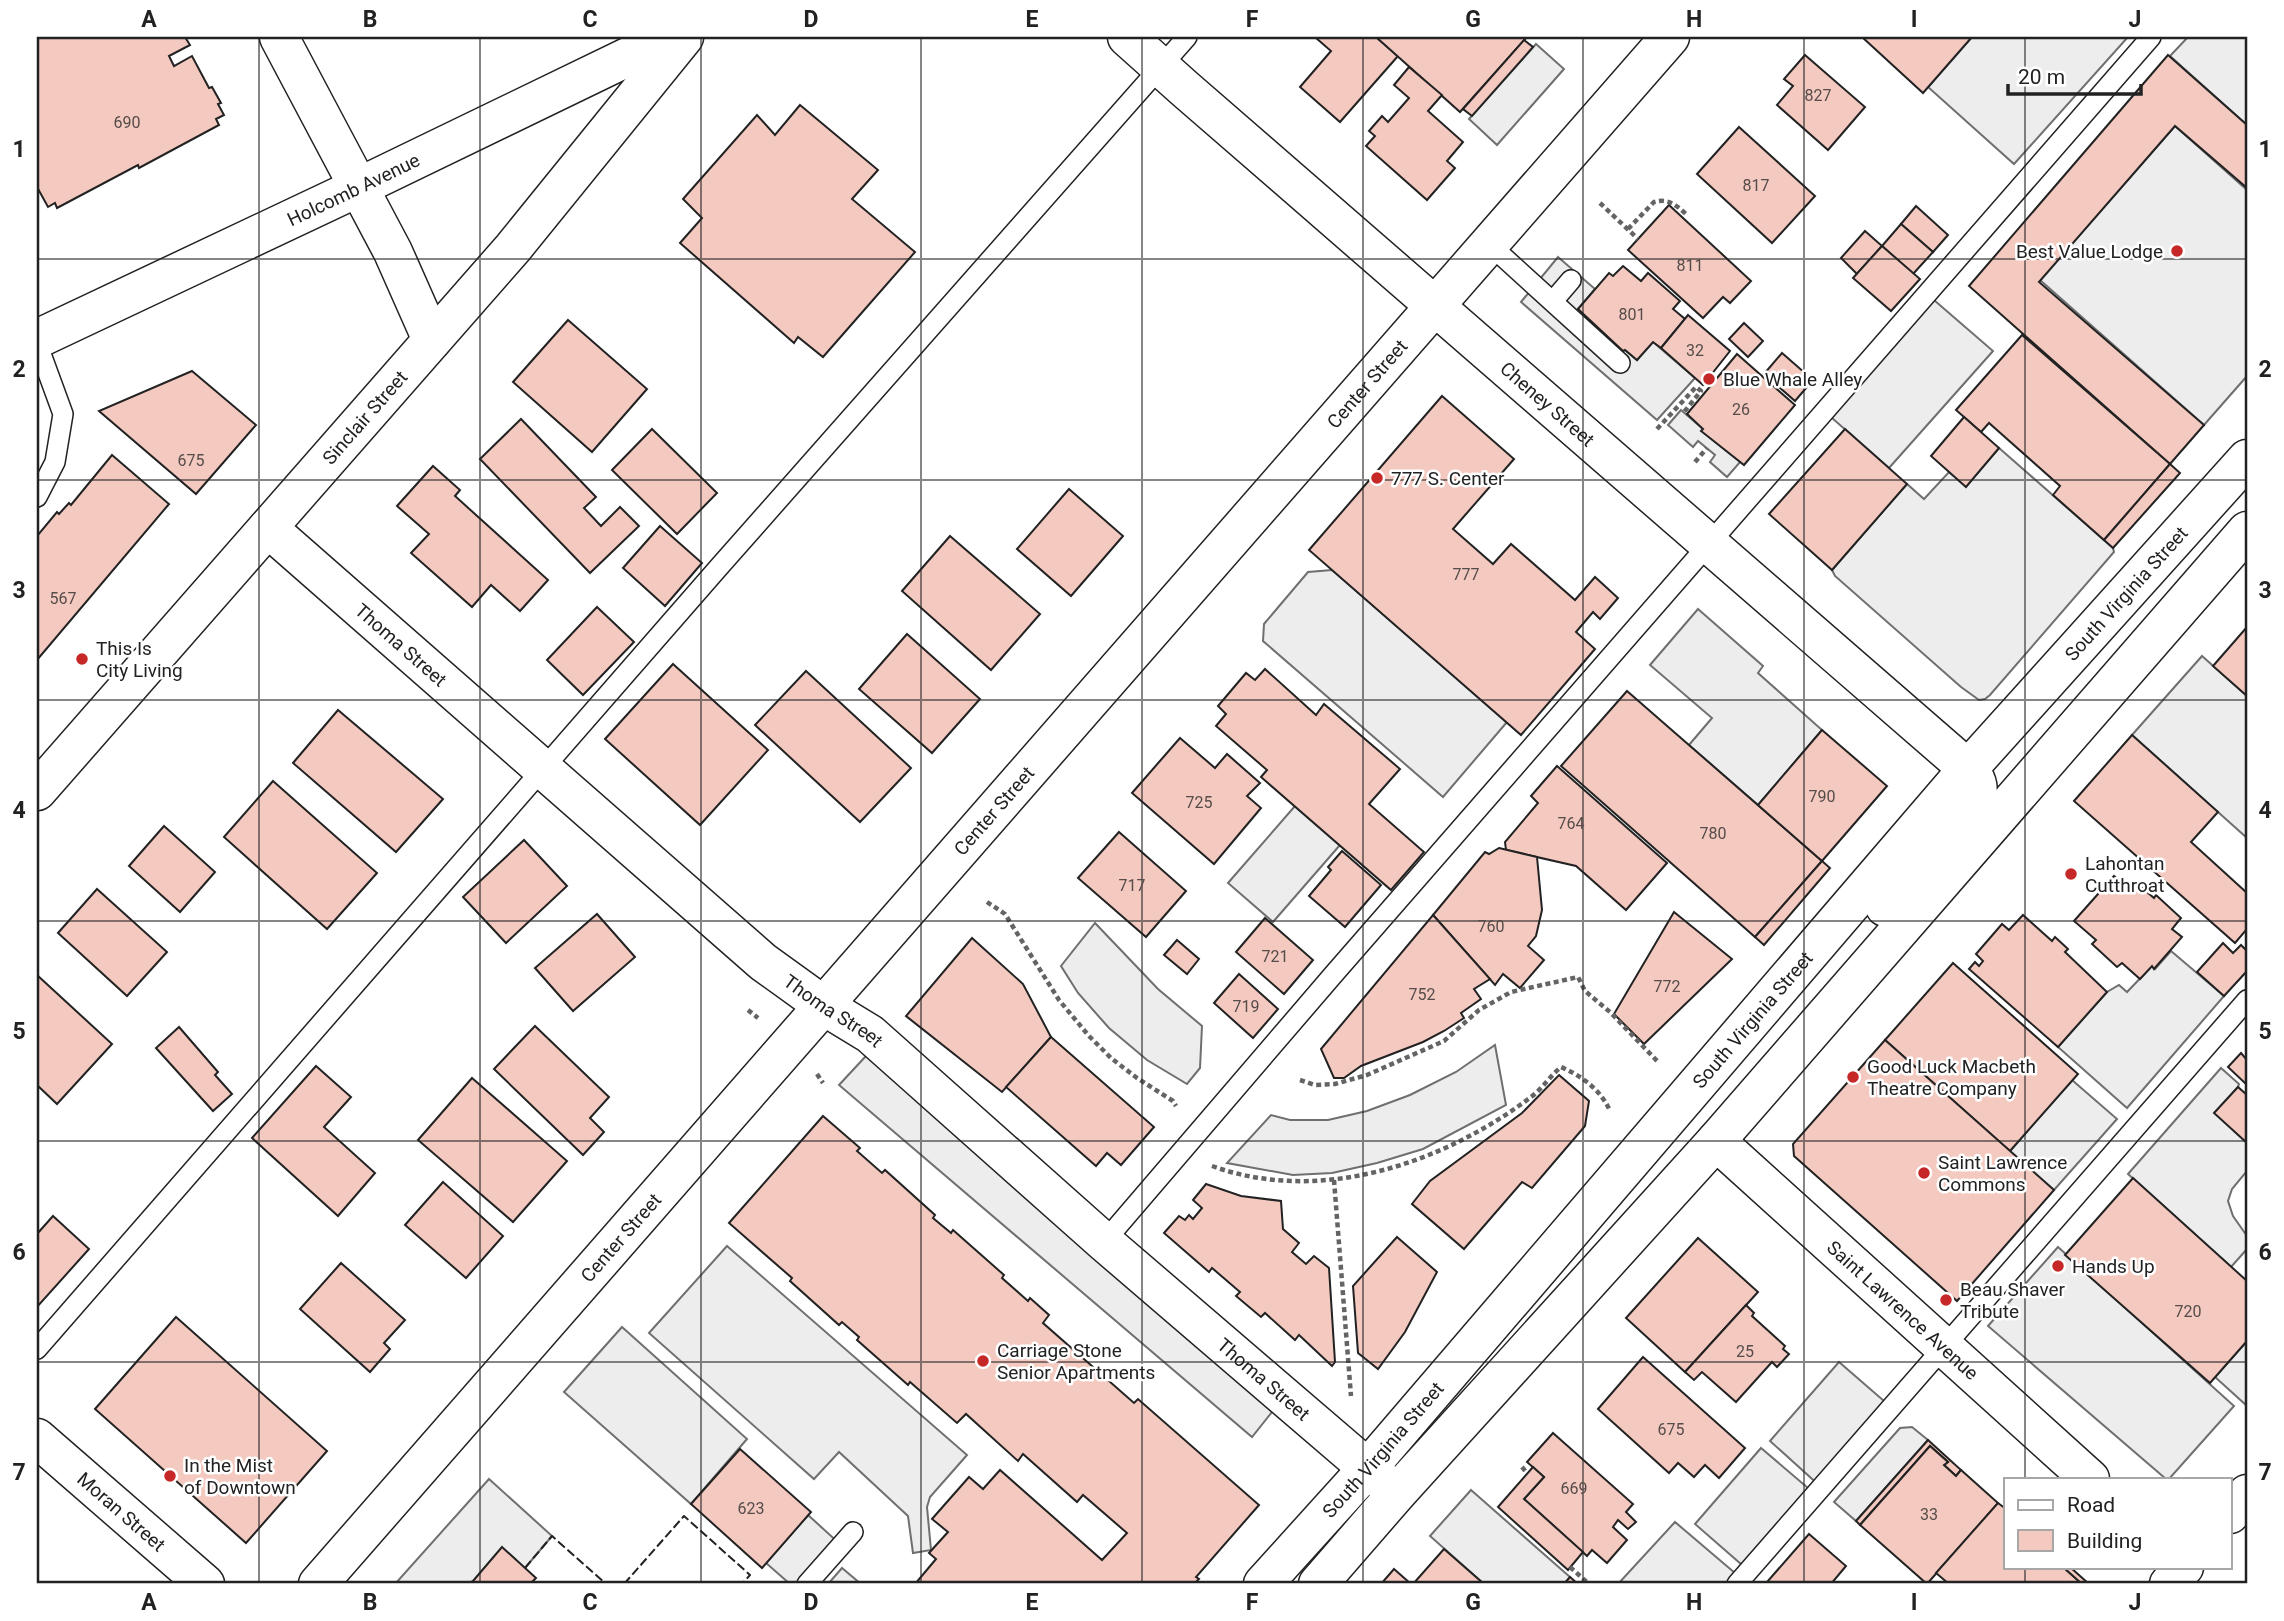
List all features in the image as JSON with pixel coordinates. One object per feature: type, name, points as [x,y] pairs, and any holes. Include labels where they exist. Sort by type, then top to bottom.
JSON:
[{"type":"street","points":[[279,37],[393,252],[432,340]]},
{"type":"street","name":"Holcomb Avenue","points":[[37,341],[669,37]]},
{"type":"street","name":"Sinclair Street","points":[[37,791],[560,191],[684,37]]},
{"type":"street","name":"Cheney Street","points":[[1127,37],[1968,769]]},
{"type":"street","name":"Center Street","points":[[318,1584],[1670,37]]},
{"type":"street","name":"South Virginia Street","points":[[1263,1584],[1367,1469],[1968,769],[2247,459]]},
{"type":"street","name":"Thoma Street","points":[[268,528],[763,962],[824,1006],[870,1034],[1104,1242],[1397,1493]]},
{"type":"street","name":"South Virginia Street","points":[[1318,1584],[1716,1141],[2247,531]]},
{"type":"street","points":[[1856,980],[1866,942],[1885,906],[1974,805],[1978,784],[1968,769]]},
{"type":"street","points":[[1716,1141],[1707,1122],[1712,1104],[1812,988],[1827,953],[1829,930]]},
{"type":"street","name":"Saint Lawrence Avenue","points":[[1716,1141],[2089,1478]]},
{"type":"street","name":"Moran Street","points":[[37,1438],[205,1584]]},
{"type":"street","points":[[2232,1512],[2247,1494]]},
{"type":"lane","points":[[37,1349],[719,567],[1187,37]]},
{"type":"lane","points":[[1104,1242],[1333,975],[2151,37]]},
{"type":"lane","points":[[1489,244],[1620,363]]},
{"type":"lane","points":[[1553,301],[1571,280]]},
{"type":"lane","points":[[37,341],[63,414],[55,462],[37,497]]},
{"type":"lane","points":[[1737,1584],[2247,1000]]},
{"type":"lane","points":[[807,1584],[853,1532]]},
{"type":"path","points":[[1628,229],[1654,202],[1668,201],[1686,214]]},
{"type":"path","points":[[1600,203],[1638,239]]},
{"type":"path","points":[[1657,429],[1696,387],[1701,391],[1684,412]]},
{"type":"path","points":[[1695,461],[1707,449]]},
{"type":"path","points":[[987,902],[1005,914],[1059,1000],[1089,1036],[1111,1058],[1178,1108]]},
{"type":"path","points":[[1300,1080],[1315,1085],[1335,1084],[1367,1075],[1444,1041],[1479,1010],[1511,992],[1578,977],[1586,991],[1659,1063]]},
{"type":"path","points":[[1208,1164],[1261,1179],[1297,1182],[1363,1176],[1396,1167],[1432,1154],[1510,1113],[1534,1095],[1561,1067],[1574,1072],[1604,1096],[1610,1111]]},
{"type":"path","points":[[1335,1180],[1351,1400]]},
{"type":"path","points":[[1522,1467],[1527,1473]]},
{"type":"path","points":[[1570,1567],[1589,1584]]},
{"type":"shaded area","points":[[1972,37],[2128,37],[2014,164],[1928,87]]},
{"type":"shaded area","points":[[2188,37],[2247,37],[2247,125],[2170,56]]},
{"type":"shaded area","points":[[1536,44],[1564,69],[1497,145],[1469,119]]},
{"type":"shaded area","points":[[2175,126],[2247,190],[2247,376],[2204,425],[2040,280]]},
{"type":"shaded area","points":[[1558,257],[1595,289],[1578,309],[1622,351],[1625,350],[1637,360],[1653,342],[1695,378],[1657,420],[1521,302]]},
{"type":"shaded area","points":[[1927,294],[1993,351],[1889,468],[1824,411]]},
{"type":"shaded area","points":[[1681,410],[1703,429],[1702,431],[1741,461],[1727,477],[1710,462],[1715,455],[1698,441],[1693,447],[1668,425]]},
{"type":"shaded area","points":[[1999,448],[2113,548],[2114,552],[1990,695],[1979,700],[1835,576],[1832,570],[1907,484],[1924,499],[1949,472],[1966,486]]},
{"type":"shaded area","points":[[1332,570],[1507,722],[1443,797],[1263,641],[1264,624],[1308,572]]},
{"type":"shaded area","points":[[1698,609],[1763,666],[1758,673],[1822,730],[1758,805],[1689,745],[1712,718],[1650,665]]},
{"type":"shaded area","points":[[2202,656],[2247,696],[2247,838],[2132,735]]},
{"type":"shaded area","points":[[1295,806],[1340,845],[1273,922],[1228,883]]},
{"type":"shaded area","points":[[1095,923],[1158,989],[1202,1026],[1200,1068],[1187,1084],[1147,1060],[1109,1028],[1078,993],[1061,966]]},
{"type":"shaded area","points":[[2171,951],[2224,996],[2127,1108],[2058,1047],[2107,992],[2119,985],[2127,992],[2152,966],[2155,969]]},
{"type":"shaded area","points":[[879,1042],[1284,1397],[1252,1437],[839,1085]]},
{"type":"shaded area","points":[[1495,1045],[1506,1105],[1423,1149],[1332,1173],[1293,1175],[1227,1163],[1271,1115],[1290,1120],[1328,1120],[1367,1111],[1410,1095],[1456,1072]]},
{"type":"shaded area","points":[[2221,1068],[2239,1084],[2215,1113],[2247,1143],[2247,1171],[2232,1189],[2228,1201],[2233,1216],[2247,1236],[2247,1249],[2231,1267],[2128,1174]]},
{"type":"shaded area","points":[[2072,1080],[2117,1119],[2054,1190],[2010,1151]]},
{"type":"shaded area","points":[[727,1246],[967,1455],[930,1497],[927,1507],[931,1550],[913,1553],[908,1516],[839,1452],[814,1479],[649,1333]]},
{"type":"shaded area","points":[[2058,1247],[2234,1406],[2170,1478],[2165,1478],[1988,1326]]},
{"type":"shaded area","points":[[622,1327],[747,1439],[691,1504],[564,1392]]},
{"type":"shaded area","points":[[2247,1341],[2247,1404],[2246,1405],[2215,1377]]},
{"type":"shaded area","points":[[1839,1362],[1891,1407],[1821,1487],[1770,1441]]},
{"type":"shaded area","points":[[1912,1427],[1928,1440],[1856,1521],[1834,1502],[1900,1428]]},
{"type":"shaded area","points":[[1761,1448],[1815,1494],[1749,1571],[1695,1524]]},
{"type":"shaded area","points":[[489,1479],[552,1536],[525,1568],[473,1581],[476,1584],[395,1584]]},
{"type":"shaded area","points":[[1471,1490],[1570,1577],[1564,1584],[1484,1584],[1430,1536]]},
{"type":"shaded area","points":[[808,1515],[841,1545],[807,1584],[790,1584],[766,1563]]},
{"type":"shaded area","points":[[1675,1522],[1742,1579],[1737,1584],[1618,1584]]},
{"type":"shaded area","points":[[842,1568],[861,1584],[828,1584]]},
{"type":"building","points":[[185,37],[190,45],[169,56],[174,66],[192,56],[209,88],[212,87],[221,103],[218,104],[224,115],[216,119],[219,125],[139,168],[138,165],[57,208],[55,203],[48,207],[37,187],[37,39]]},
{"type":"building","points":[[1317,37],[1376,37],[1398,56],[1340,122],[1300,87],[1331,51]]},
{"type":"building","points":[[1376,37],[1527,37],[1460,112]]},
{"type":"building","points":[[1862,37],[1972,37],[1923,93]]},
{"type":"building","points":[[1524,40],[1533,47],[1472,116],[1463,109]]},
{"type":"building","points":[[1805,55],[1865,107],[1828,150],[1777,105],[1793,86],[1784,79]]},
{"type":"building","points":[[2168,55],[2247,125],[2247,188],[2175,126],[2039,282],[2204,425],[2170,464],[1969,286]]},
{"type":"building","points":[[1409,67],[1442,95],[1428,111],[1463,142],[1447,161],[1455,168],[1427,200],[1366,146],[1375,136],[1369,131],[1382,116],[1388,122],[1409,98],[1394,85]]},
{"type":"building","points":[[800,105],[878,170],[852,199],[915,252],[823,357],[798,337],[794,343],[680,243],[702,218],[683,199],[757,115],[775,135]]},
{"type":"building","points":[[1739,127],[1815,196],[1772,243],[1697,174]]},
{"type":"building","points":[[1669,205],[1751,281],[1730,303],[1723,297],[1703,318],[1628,250]]},
{"type":"building","points":[[1916,206],[1948,235],[1933,252],[1901,224]]},
{"type":"building","points":[[1901,224],[1933,252],[1913,274],[1882,246]]},
{"type":"building","points":[[1865,231],[1882,246],[1857,274],[1841,258]]},
{"type":"building","points":[[1882,246],[1920,279],[1891,311],[1853,278]]},
{"type":"building","points":[[1623,266],[1641,281],[1648,273],[1680,301],[1673,309],[1685,319],[1661,348],[1653,342],[1637,360],[1623,351],[1578,309],[1609,273],[1613,276]]},
{"type":"building","points":[[1688,315],[1730,351],[1703,385],[1661,348]]},
{"type":"building","points":[[568,320],[647,389],[592,452],[513,382]]},
{"type":"building","points":[[1744,323],[1763,341],[1748,357],[1729,339]]},
{"type":"building","points":[[2022,335],[2170,464],[2104,540],[2053,495],[2060,486],[1989,423],[1981,432],[1956,410]]},
{"type":"building","points":[[1782,353],[1813,380],[1795,401],[1764,374]]},
{"type":"building","points":[[1737,354],[1795,405],[1744,465],[1701,431],[1703,429],[1687,414]]},
{"type":"building","points":[[192,371],[256,425],[196,494],[99,411]]},
{"type":"building","points":[[1442,396],[1514,459],[1453,529],[1493,564],[1511,544],[1575,600],[1595,577],[1618,598],[1600,619],[1593,612],[1576,632],[1595,649],[1521,735],[1309,550]]},
{"type":"building","points":[[1964,417],[1999,448],[1966,487],[1931,456]]},
{"type":"building","points":[[521,419],[596,497],[584,508],[601,526],[620,507],[639,526],[590,573],[480,459]]},
{"type":"building","points":[[652,429],[717,493],[677,534],[612,470]]},
{"type":"building","points":[[1845,429],[1907,484],[1832,570],[1769,514]]},
{"type":"building","points":[[112,455],[169,504],[37,660],[37,536],[57,512],[59,514],[69,503],[71,505]]},
{"type":"building","points":[[2170,464],[2180,473],[2113,548],[2104,540]]},
{"type":"building","points":[[433,466],[460,490],[455,496],[548,580],[520,611],[491,585],[472,607],[411,553],[429,534],[397,506]]},
{"type":"building","points":[[1069,489],[1123,536],[1071,596],[1017,549]]},
{"type":"building","points":[[660,526],[702,563],[665,606],[623,568]]},
{"type":"building","points":[[950,536],[1040,614],[991,670],[902,591]]},
{"type":"building","points":[[597,607],[634,642],[583,695],[547,660]]},
{"type":"building","points":[[2247,627],[2247,696],[2213,666]]},
{"type":"building","points":[[907,634],[980,699],[932,753],[859,689]]},
{"type":"building","points":[[673,664],[768,750],[700,825],[605,739]]},
{"type":"building","points":[[1265,669],[1316,715],[1324,704],[1400,769],[1369,804],[1424,852],[1391,890],[1261,777],[1267,770],[1216,726],[1226,714],[1218,706],[1246,673],[1255,680]]},
{"type":"building","points":[[806,671],[911,768],[860,822],[755,725]]},
{"type":"building","points":[[1627,691],[1822,861],[1755,937],[1561,766]]},
{"type":"building","points":[[338,710],[443,799],[396,852],[293,763]]},
{"type":"building","points":[[1822,730],[1887,786],[1822,861],[1758,805]]},
{"type":"building","points":[[2132,735],[2218,812],[2191,842],[2247,893],[2247,929],[2235,943],[2074,801]]},
{"type":"building","points":[[1180,738],[1215,768],[1227,754],[1260,783],[1247,796],[1261,808],[1214,864],[1132,793]]},
{"type":"building","points":[[1557,766],[1667,863],[1626,910],[1576,866],[1506,850],[1505,842],[1538,803],[1531,796]]},
{"type":"building","points":[[273,781],[377,873],[327,929],[224,837]]},
{"type":"building","points":[[164,826],[215,872],[180,912],[129,866]]},
{"type":"building","points":[[1119,832],[1186,891],[1146,937],[1078,878]]},
{"type":"building","points":[[524,840],[567,886],[506,943],[463,897]]},
{"type":"building","points":[[1499,848],[1537,857],[1542,910],[1536,936],[1528,946],[1544,960],[1520,988],[1503,974],[1495,985],[1433,915],[1485,852],[1489,854]]},
{"type":"building","points":[[1342,851],[1381,885],[1345,927],[1309,896],[1331,870],[1328,867]]},
{"type":"building","points":[[1822,861],[1830,868],[1764,945],[1755,937]]},
{"type":"building","points":[[2114,876],[2127,888],[2134,881],[2154,898],[2156,895],[2181,918],[2172,929],[2182,937],[2154,969],[2152,966],[2140,979],[2122,963],[2117,967],[2092,944],[2096,940],[2074,921]]},
{"type":"building","points":[[97,889],[167,952],[127,996],[58,933]]},
{"type":"building","points":[[1674,912],[1732,959],[1644,1044],[1614,1014]]},
{"type":"building","points":[[597,914],[635,957],[573,1011],[535,968]]},
{"type":"building","points":[[1433,915],[1490,979],[1474,989],[1481,999],[1461,1013],[1464,1018],[1444,1031],[1361,1066],[1344,1078],[1334,1078],[1321,1049]]},
{"type":"building","points":[[2023,915],[2052,941],[2055,937],[2068,949],[2065,952],[2107,992],[2058,1047],[1969,969],[1975,962],[1979,966],[1983,961],[1976,954],[2002,924],[2009,930]]},
{"type":"building","points":[[1265,918],[1313,960],[1284,994],[1236,952]]},
{"type":"building","points":[[972,938],[1023,984],[1051,1037],[1002,1092],[906,1016]]},
{"type":"building","points":[[1177,940],[1199,959],[1187,974],[1164,955]]},
{"type":"building","points":[[2223,943],[2233,953],[2241,945],[2247,951],[2247,971],[2224,996],[2197,972]]},
{"type":"building","points":[[1953,963],[2078,1074],[2010,1151],[1885,1040]]},
{"type":"building","points":[[1239,974],[1278,1009],[1253,1038],[1214,1003]]},
{"type":"building","points":[[37,975],[112,1044],[57,1104],[37,1085]]},
{"type":"building","points":[[535,1026],[609,1097],[590,1118],[604,1132],[583,1155],[494,1069]]},
{"type":"building","points":[[179,1027],[218,1072],[215,1075],[232,1094],[213,1111],[156,1048]]},
{"type":"building","points":[[1051,1037],[1154,1127],[1121,1165],[1107,1153],[1096,1166],[1006,1087]]},
{"type":"building","name":"Saint Lawrence Commons","points":[[1885,1040],[2054,1190],[1957,1301],[1794,1156],[1793,1144]]},
{"type":"building","points":[[2241,1053],[2247,1060],[2247,1085],[2228,1067]]},
{"type":"building","points":[[316,1066],[351,1097],[324,1127],[375,1173],[338,1216],[252,1138]]},
{"type":"building","points":[[1559,1075],[1589,1101],[1585,1126],[1532,1188],[1522,1182],[1464,1249],[1412,1204],[1430,1181],[1522,1113]]},
{"type":"building","points":[[472,1078],[567,1161],[513,1222],[418,1140]]},
{"type":"building","points":[[2238,1087],[2247,1095],[2247,1143],[2214,1113]]},
{"type":"building","name":"Carriage Stone Senior Apartments","points":[[823,1116],[860,1148],[857,1151],[882,1173],[885,1170],[935,1215],[933,1218],[951,1233],[953,1230],[1004,1275],[1002,1278],[1049,1315],[1043,1323],[1134,1403],[1138,1399],[1259,1505],[1196,1577],[1199,1579],[1194,1584],[915,1584],[936,1559],[929,1553],[948,1532],[932,1519],[969,1477],[983,1489],[1000,1470],[1102,1560],[1127,1533],[1083,1495],[1077,1502],[1023,1454],[1018,1461],[966,1414],[957,1423],[910,1382],[908,1385],[857,1340],[859,1337],[842,1322],[839,1325],[790,1281],[792,1278],[729,1223]]},
{"type":"building","points":[[2133,1178],[2247,1281],[2247,1341],[2210,1383],[2065,1255]]},
{"type":"building","points":[[443,1182],[503,1236],[466,1278],[405,1225]]},
{"type":"building","points":[[1206,1184],[1241,1196],[1281,1201],[1283,1229],[1299,1243],[1292,1252],[1306,1264],[1314,1256],[1329,1268],[1335,1362],[1332,1366],[1299,1335],[1295,1340],[1265,1313],[1261,1317],[1236,1296],[1240,1292],[1212,1268],[1209,1272],[1164,1233],[1179,1216],[1185,1220],[1189,1215],[1193,1219],[1202,1208],[1193,1200]]},
{"type":"building","points":[[53,1216],[89,1249],[37,1307],[37,1234]]},
{"type":"building","points":[[1397,1237],[1437,1272],[1405,1332],[1378,1369],[1358,1353],[1353,1286]]},
{"type":"building","points":[[1698,1238],[1758,1292],[1685,1372],[1626,1318]]},
{"type":"building","points":[[341,1263],[405,1320],[384,1343],[390,1349],[370,1372],[300,1309]]},
{"type":"building","points":[[1746,1305],[1754,1313],[1752,1316],[1785,1346],[1783,1349],[1789,1354],[1777,1367],[1772,1362],[1736,1402],[1702,1372],[1694,1380],[1685,1372]]},
{"type":"building","points":[[176,1317],[327,1451],[246,1543],[95,1409]]},
{"type":"building","points":[[1643,1357],[1745,1448],[1719,1478],[1705,1465],[1694,1477],[1678,1463],[1669,1473],[1598,1409]]},
{"type":"building","points":[[1553,1433],[1633,1504],[1626,1512],[1636,1522],[1628,1529],[1618,1520],[1613,1527],[1627,1540],[1607,1563],[1592,1550],[1587,1556],[1524,1499],[1544,1477],[1527,1462]]},
{"type":"building","points":[[1928,1440],[1961,1470],[1956,1476],[1944,1465],[1948,1462],[1930,1446],[1860,1525],[1856,1521]]},
{"type":"building","points":[[1930,1446],[1948,1462],[1944,1465],[1956,1476],[1961,1470],[1998,1503],[1927,1584],[1860,1525]]},
{"type":"building","points":[[740,1449],[811,1512],[762,1568],[691,1504]]},
{"type":"building","points":[[1533,1467],[1544,1477],[1524,1499],[1583,1552],[1568,1570],[1498,1507]]},
{"type":"building","points":[[1998,1503],[2004,1508],[2004,1568],[2064,1568],[2081,1583],[1949,1584],[1936,1573]]},
{"type":"building","points":[[1809,1534],[1846,1566],[1831,1584],[1767,1582]]},
{"type":"building","points":[[502,1547],[536,1578],[530,1584],[476,1584],[473,1581]]},
{"type":"building","points":[[1444,1549],[1484,1584],[1413,1584]]},
{"type":"building","points":[[2064,1568],[2071,1568],[2089,1584],[2081,1583]]},
{"type":"building","points":[[1394,1569],[1411,1584],[1381,1584]]},
{"type":"building","points":[[1570,1577],[1578,1584],[1564,1584]]},
{"type":"fence","points":[[624,1584],[684,1516],[750,1575],[742,1584]]},
{"type":"fence","points":[[525,1568],[552,1536],[606,1584]]},
{"type":"place","name":"Best Value Lodge","points":[[2177,251]]},
{"type":"place","name":"Blue Whale Alley","points":[[1709,379]]},
{"type":"place","name":"777 S. Center","points":[[1377,478]]},
{"type":"place","name":"This Is City Living","points":[[82,659]]},
{"type":"place","name":"Lahontan Cutthroat","points":[[2071,874]]},
{"type":"place","name":"Good Luck Macbeth Theatre Company","points":[[1853,1077]]},
{"type":"place","name":"Saint Lawrence Commons","points":[[1924,1173]]},
{"type":"place","name":"Hands Up","points":[[2058,1266]]},
{"type":"place","name":"Beau Shaver Tribute","points":[[1946,1300]]},
{"type":"place","name":"Carriage Stone Senior Apartments","points":[[983,1361]]},
{"type":"place","name":"In the Mist of Downtown","points":[[170,1476]]}]
